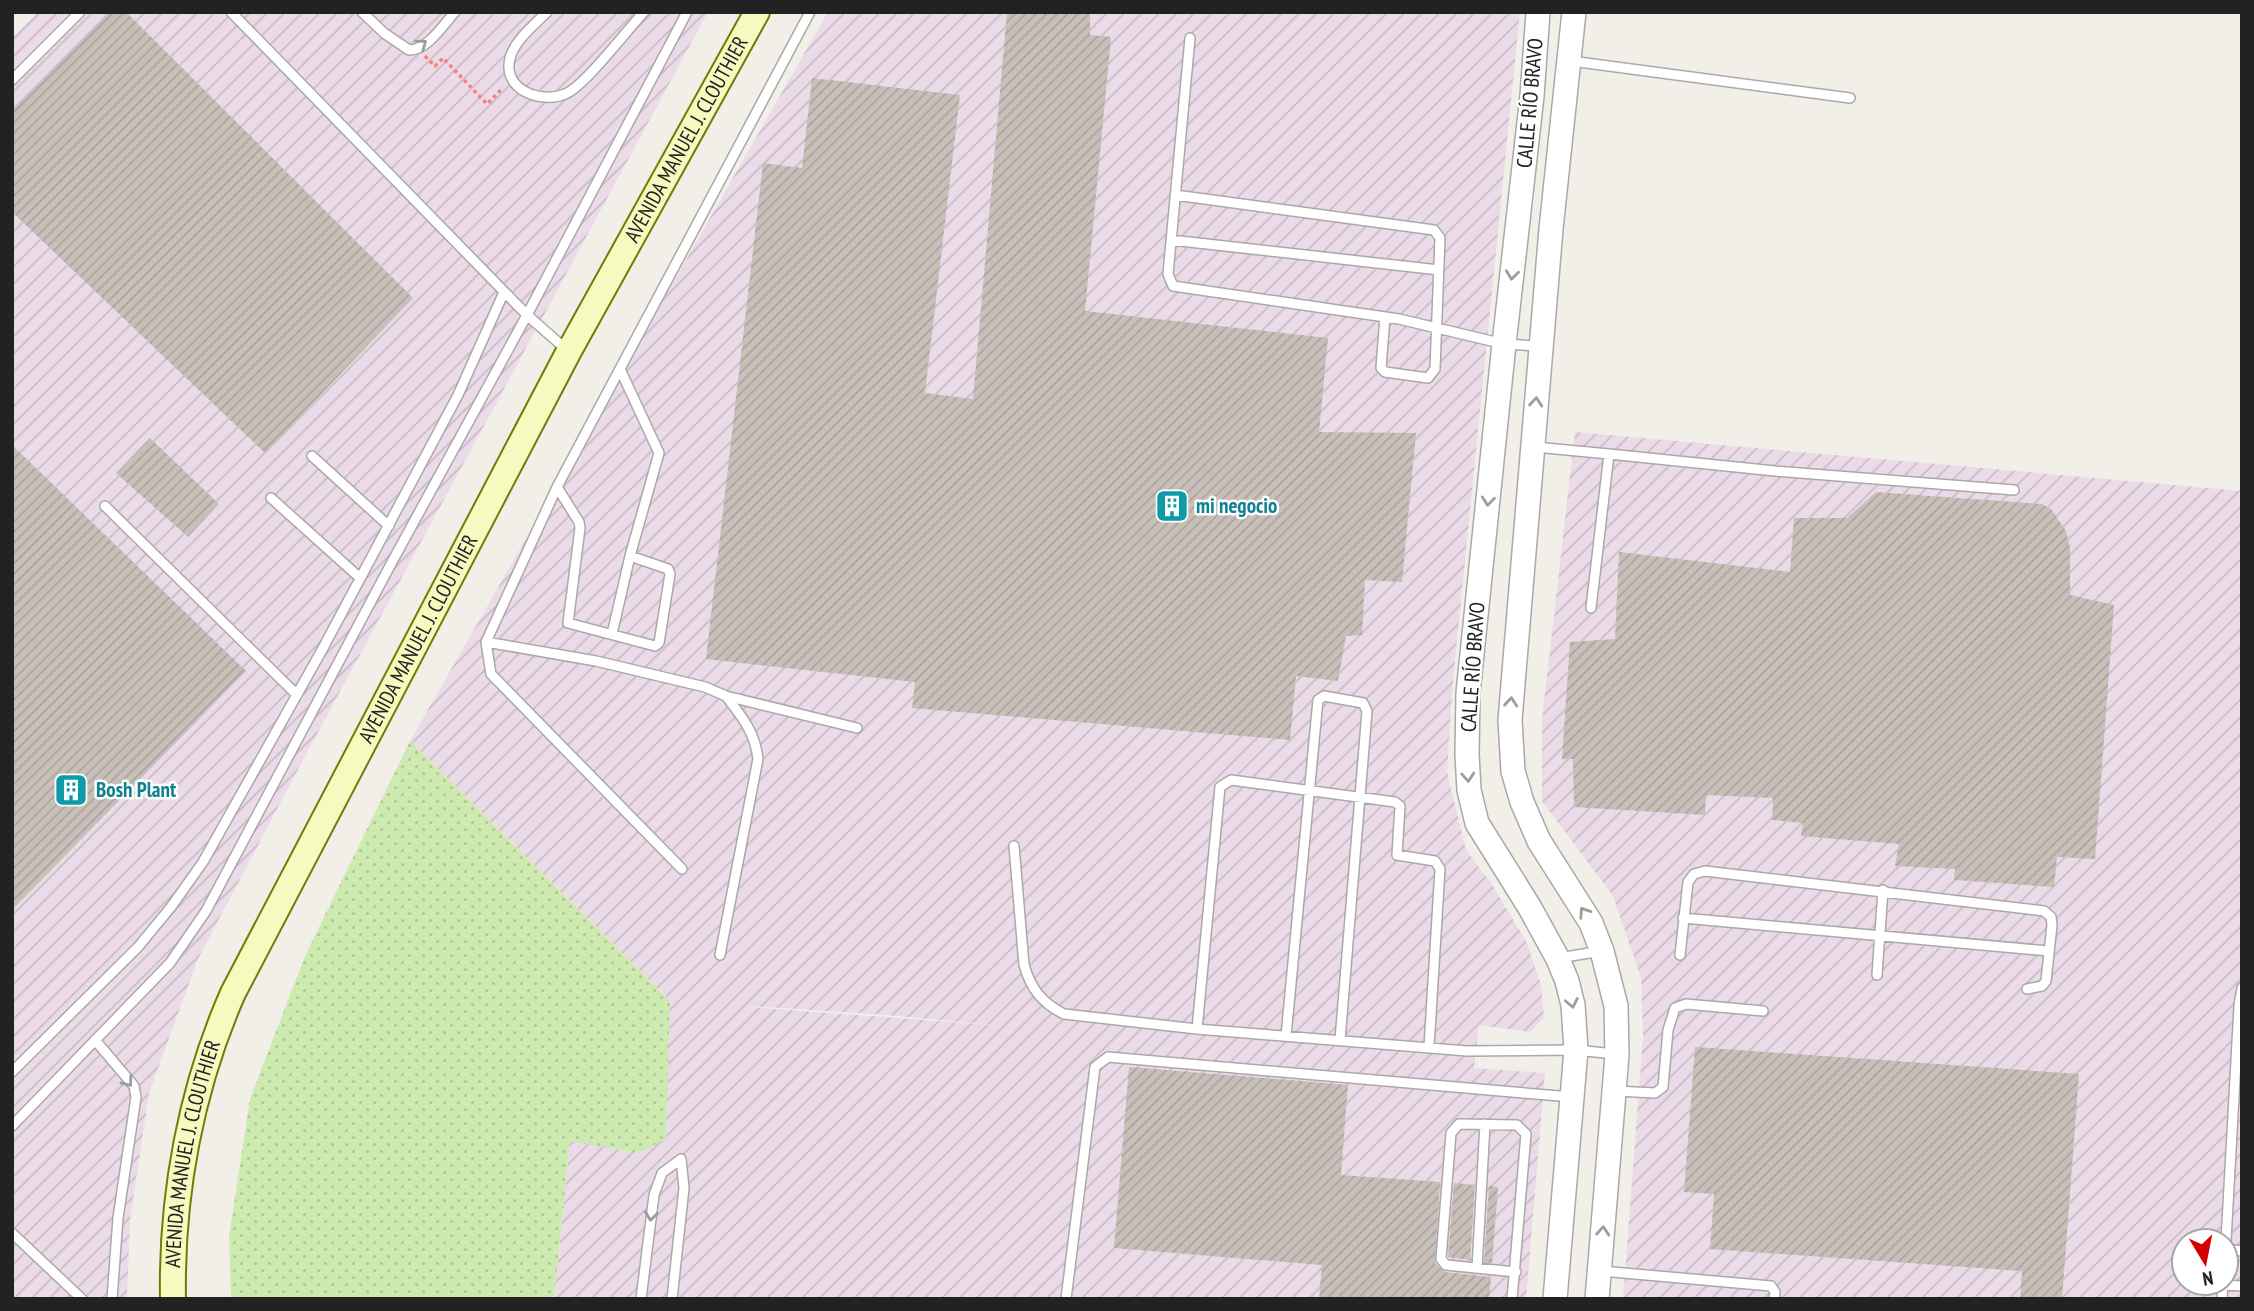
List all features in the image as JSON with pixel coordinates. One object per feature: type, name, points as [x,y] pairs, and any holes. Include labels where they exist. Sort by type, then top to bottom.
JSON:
[{"type":"main road","name":"AVENIDA MANUEL J. CLOUTHIER","points":[[173,1299],[175,1236],[186,1150],[206,1066],[233,993],[569,351],[757,12]]},
{"type":"street","name":"CALLE RÍO BRAVO","points":[[1538,12],[1519,225],[1468,694],[1467,754],[1469,790],[1477,823],[1558,959],[1573,1005],[1576,1050],[1555,1299]]},
{"type":"street","name":"CALLE RÍO BRAVO","points":[[1574,12],[1551,229],[1510,720],[1513,771],[1522,802],[1539,841],[1591,923],[1602,951],[1616,1006],[1617,1055],[1597,1299]]},
{"type":"street","points":[[1519,225],[1551,229]]},
{"type":"lane","points":[[12,80],[80,12]]},
{"type":"lane","points":[[231,12],[504,292],[569,351]]},
{"type":"lane","points":[[362,12],[384,33],[409,50],[418,49],[455,12]]},
{"type":"lane","points":[[547,12],[525,33],[511,55],[509,69],[512,79],[525,93],[546,98],[568,93],[581,83],[644,12]]},
{"type":"lane","points":[[12,1126],[170,963],[206,911],[687,12]]},
{"type":"lane","points":[[682,869],[491,674],[486,642],[557,487],[810,12]]},
{"type":"lane","points":[[1190,38],[1168,274],[1171,284],[1178,288],[1385,317],[1504,344],[1541,346]]},
{"type":"lane","points":[[1569,60],[1850,97]]},
{"type":"lane","points":[[1175,195],[1434,230],[1440,238],[1438,327],[1435,369],[1428,378],[1385,372],[1381,368],[1385,317]]},
{"type":"lane","points":[[1171,240],[1439,270]]},
{"type":"lane","points":[[12,1072],[138,947],[171,908],[203,862],[389,526],[458,395],[504,292]]},
{"type":"lane","points":[[612,634],[630,556],[659,453],[620,369]]},
{"type":"lane","points":[[1532,446],[1775,471],[2014,490]]},
{"type":"lane","points":[[1591,608],[1609,454]]},
{"type":"lane","points":[[312,456],[389,526]]},
{"type":"lane","points":[[557,487],[580,528],[568,623],[655,646],[659,643],[670,574],[667,569],[630,556]]},
{"type":"lane","points":[[271,498],[359,577]]},
{"type":"lane","points":[[105,506],[295,694]]},
{"type":"lane","points":[[486,642],[596,661],[857,728]]},
{"type":"lane","points":[[720,955],[758,759],[756,743],[749,726],[726,696]]},
{"type":"lane","points":[[1286,1036],[1318,699],[1324,696],[1363,702],[1367,707],[1340,1040]]},
{"type":"lane","points":[[1197,1029],[1220,787],[1231,780],[1398,804],[1401,809],[1397,855],[1435,861],[1440,869],[1429,1048]]},
{"type":"lane","points":[[1014,846],[1024,965],[1030,983],[1040,998],[1064,1014],[1197,1029],[1467,1051],[1576,1050],[1617,1055]]},
{"type":"lane","points":[[1680,956],[1688,882],[1694,874],[1705,871],[2044,911],[2052,920],[2046,981],[2042,986],[2027,989]]},
{"type":"lane","points":[[1878,975],[1883,890]]},
{"type":"lane","points":[[1683,918],[2049,951]]},
{"type":"lane","points":[[1558,959],[1602,951]]},
{"type":"lane","points":[[2226,1227],[2242,988]]},
{"type":"lane","points":[[1614,1091],[1655,1093],[1663,1087],[1668,1030],[1675,1008],[1686,1004],[1763,1011]]},
{"type":"lane","points":[[95,1041],[136,1091],[118,1218],[113,1299]]},
{"type":"lane","points":[[1066,1299],[1095,1067],[1108,1056],[1572,1097]]},
{"type":"lane","points":[[1512,1299],[1516,1272],[1525,1134],[1517,1125],[1459,1124],[1452,1130],[1440,1255],[1446,1265],[1516,1272]]},
{"type":"lane","points":[[1477,1268],[1485,1124]]},
{"type":"lane","points":[[641,1299],[654,1195],[662,1173],[681,1159],[684,1188],[672,1299]]},
{"type":"lane","points":[[12,1233],[82,1299]]},
{"type":"lane","points":[[1599,1271],[1771,1286],[1775,1292],[1774,1299]]},
{"type":"path","points":[[418,49],[435,66],[443,58],[487,104],[512,79]]},
{"type":"shaded area","points":[[38,12],[708,12],[198,959],[149,1093],[130,1220],[127,1299],[12,1299],[12,38]]},
{"type":"shaded area","points":[[828,12],[1520,12],[1453,680],[1447,772],[1466,850],[1491,883],[1527,943],[1541,985],[1544,1017],[1530,1032],[1479,1025],[1474,1068],[1545,1073],[1526,1299],[554,1299],[570,1140],[639,1153],[670,1001],[410,741]],"holes":[[[749,1006],[886,1015],[1005,1026]]]},
{"type":"shaded area","points":[[1575,432],[2242,491],[2242,1299],[1623,1299],[1643,1036],[1641,978],[1613,896],[1542,801],[1542,720]]},
{"type":"green space","points":[[410,741],[670,1001],[666,1139],[639,1153],[570,1141],[554,1299],[231,1299],[229,1236],[250,1099],[305,956]]},
{"type":"building","points":[[109,12],[126,12],[413,298],[265,453],[12,212],[12,110]]},
{"type":"building","points":[[1007,12],[1090,12],[1090,35],[1111,37],[1085,311],[1328,338],[1319,432],[1416,433],[1402,582],[1365,580],[1362,635],[1346,636],[1338,681],[1296,676],[1290,740],[912,708],[915,682],[706,659],[763,163],[802,168],[812,78],[960,95],[925,393],[973,399]]},
{"type":"building","points":[[150,438],[219,504],[188,537],[116,473]]},
{"type":"building","name":"Bosh Plant","points":[[12,445],[246,671],[12,910]]},
{"type":"building","points":[[1876,492],[2042,504],[2052,510],[2066,531],[2070,548],[2070,595],[2114,605],[2095,859],[2057,857],[2054,887],[1954,880],[1955,869],[1895,866],[1899,844],[1801,836],[1803,823],[1772,820],[1773,798],[1706,795],[1705,815],[1574,807],[1573,759],[1562,759],[1570,642],[1615,639],[1619,552],[1790,572],[1794,518],[1847,518]]},
{"type":"building","points":[[1695,1047],[2079,1074],[2062,1299],[2020,1299],[2022,1271],[1710,1249],[1714,1194],[1684,1192]]},
{"type":"building","points":[[1129,1067],[1348,1085],[1341,1175],[1440,1182],[1435,1263],[1445,1272],[1491,1277],[1489,1299],[1319,1299],[1322,1265],[1114,1248]]},
{"type":"building","points":[[1454,1183],[1475,1185],[1470,1260],[1448,1257]]},
{"type":"building","points":[[1489,1186],[1498,1187],[1492,1263],[1484,1262]]},
{"type":"place","name":"mi negocio","points":[[1172,506]]},
{"type":"place","name":"Bosh Plant","points":[[71,790]]}]
